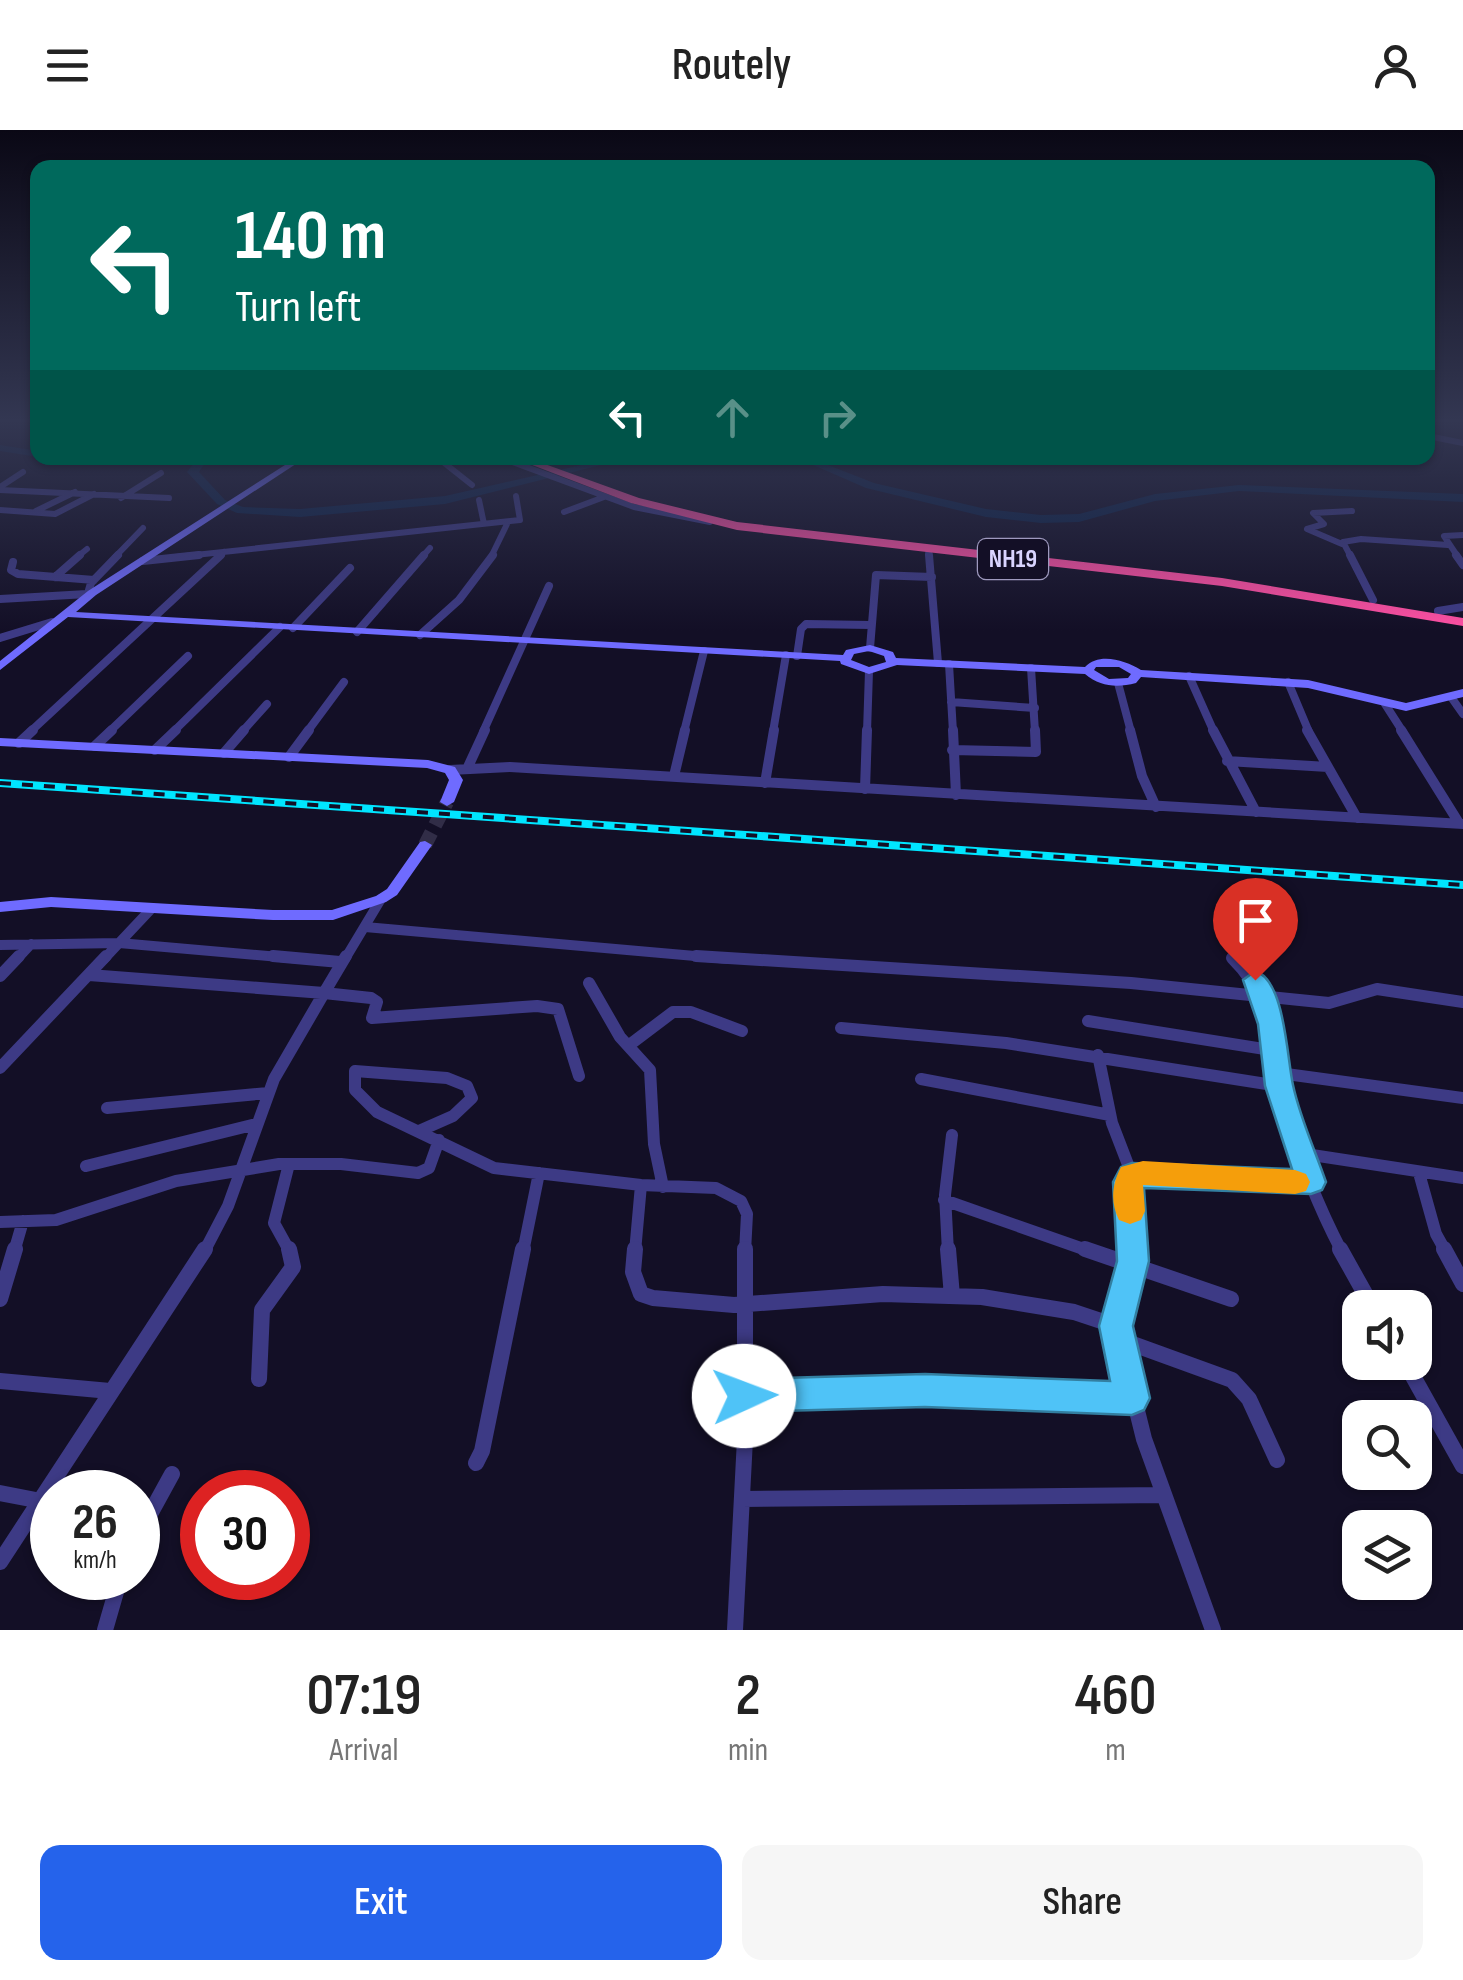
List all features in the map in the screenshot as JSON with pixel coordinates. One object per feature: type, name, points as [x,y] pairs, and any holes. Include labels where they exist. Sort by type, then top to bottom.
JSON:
[{"type":"highway","name":"NH19","points":[[611,491],[726,524],[1204,580],[1463,619]]},
{"type":"highway","name":"NH19","points":[[622,491],[758,525],[1199,573],[1438,611],[1463,619]]},
{"type":"street","points":[[36,512],[77,491],[113,493],[120,498],[169,498]]},
{"type":"street","points":[[120,498],[131,491]]},
{"type":"street","points":[[0,667],[87,596],[250,491]]},
{"type":"street","points":[[593,491],[666,515],[726,524]]},
{"type":"street","points":[[0,510],[55,514],[95,494]]},
{"type":"street","points":[[144,560],[520,520],[516,496]]},
{"type":"street","points":[[564,512],[604,497]]},
{"type":"street","points":[[480,500],[484,524]]},
{"type":"street","points":[[1352,512],[1313,512],[1324,522],[1307,529],[1342,544],[1373,600]]},
{"type":"street","points":[[420,635],[440,622],[464,595],[508,522]]},
{"type":"street","points":[[87,596],[94,580],[144,528]]},
{"type":"street","points":[[1463,534],[1444,536],[1463,566]]},
{"type":"street","points":[[1342,544],[1361,539],[1448,545]]},
{"type":"street","points":[[357,632],[430,548]]},
{"type":"street","points":[[55,578],[87,549]]},
{"type":"street","points":[[928,550],[950,702],[956,795]]},
{"type":"street","points":[[19,743],[224,552]]},
{"type":"street","points":[[13,562],[14,572],[94,580]]},
{"type":"street","points":[[155,750],[350,568]]},
{"type":"street","points":[[870,648],[876,575],[932,577]]},
{"type":"street","points":[[467,769],[549,586]]},
{"type":"street","points":[[0,599],[33,602],[58,595],[87,596]]},
{"type":"street","points":[[1438,611],[1463,607]]},
{"type":"street","points":[[0,638],[57,618],[154,620],[844,658],[854,668],[869,670],[883,669],[894,661],[1031,668],[1088,671],[1101,680],[1118,683],[1132,681],[1138,673]]},
{"type":"street","points":[[765,782],[801,629],[806,624],[871,625]]},
{"type":"street","points":[[844,658],[850,652],[870,648],[884,651],[894,661]]},
{"type":"street","points":[[674,776],[704,650]]},
{"type":"street","points":[[95,746],[188,656]]},
{"type":"street","points":[[1088,671],[1093,664],[1105,661],[1128,665],[1138,673],[1288,682],[1414,707],[1457,695],[1462,712]]},
{"type":"street","points":[[952,750],[1036,752],[1031,668]]},
{"type":"street","points":[[866,789],[869,670]]},
{"type":"street","points":[[1189,676],[1227,762],[1256,812]]},
{"type":"street","points":[[290,756],[344,682]]},
{"type":"street","points":[[1288,682],[1304,726],[1358,818]]},
{"type":"street","points":[[1118,683],[1142,776],[1156,807]]},
{"type":"street","points":[[950,702],[1035,708]]},
{"type":"street","points":[[224,754],[267,704]]},
{"type":"street","points":[[1384,704],[1461,823]]},
{"type":"street","points":[[0,742],[399,762],[450,770],[510,767],[674,776],[1461,823]]},
{"type":"street","points":[[1227,762],[1328,767]]},
{"type":"street","points":[[446,802],[456,780],[450,770]]},
{"type":"street","points":[[1,908],[51,902],[308,917],[344,912],[381,900],[400,885],[426,845]]},
{"type":"street","points":[[61,1470],[195,1269],[228,1206],[256,1124],[286,1054],[381,900]]},
{"type":"street","points":[[0,1068],[152,908]]},
{"type":"street","points":[[365,928],[716,958],[1131,983],[1329,1003],[1377,989],[1463,1002]]},
{"type":"street","points":[[0,945],[119,943],[340,962]]},
{"type":"street","points":[[0,976],[31,944]]},
{"type":"street","points":[[1232,958],[1255,980],[1263,996],[1277,1051],[1279,1080],[1299,1153],[1364,1290]]},
{"type":"street","points":[[89,975],[371,998],[376,1002],[372,1018],[537,1006],[558,1009],[579,1076]]},
{"type":"street","points":[[590,983],[628,1046],[650,1070],[654,1144],[664,1187]]},
{"type":"street","points":[[628,1046],[672,1012],[691,1012],[742,1031]]},
{"type":"street","points":[[1088,1021],[1277,1051]]},
{"type":"street","points":[[840,1028],[930,1033],[1279,1080],[1463,1098]]},
{"type":"street","points":[[1098,1055],[1110,1115],[1132,1175],[1128,1182],[1132,1268],[1118,1332],[1132,1398],[1213,1630]]},
{"type":"street","points":[[418,1131],[464,1108],[472,1098],[467,1086],[447,1078],[355,1071],[355,1090],[363,1102],[418,1131],[494,1168],[640,1186],[716,1188],[740,1201],[747,1214],[742,1499],[735,1630]]},
{"type":"street","points":[[921,1079],[1031,1096],[1110,1115]]},
{"type":"street","points":[[106,1108],[268,1093]]},
{"type":"street","points":[[86,1166],[256,1124]]},
{"type":"street","points":[[952,1134],[944,1200],[952,1296]]},
{"type":"street","points":[[0,1222],[56,1220],[149,1188],[289,1164],[340,1164],[418,1173],[429,1168],[439,1140]]},
{"type":"street","points":[[1299,1153],[1463,1178]]},
{"type":"street","points":[[259,1379],[262,1310],[294,1267],[294,1258],[274,1222],[289,1164]]},
{"type":"street","points":[[1419,1173],[1436,1234],[1463,1284]]},
{"type":"street","points":[[476,1463],[539,1174]]},
{"type":"street","points":[[1132,1175],[1311,1182]]},
{"type":"street","points":[[640,1186],[633,1272],[641,1294],[743,1304],[772,1298],[876,1292],[1034,1304],[1118,1332],[1232,1380],[1250,1399],[1277,1460]]},
{"type":"street","points":[[944,1200],[1231,1299]]},
{"type":"street","points":[[0,1299],[23,1222]]},
{"type":"street","points":[[0,1380],[110,1391]]},
{"type":"street","points":[[1415,1380],[1463,1466]]},
{"type":"street","points":[[744,1396],[925,1391],[1132,1398]]},
{"type":"street","points":[[160,1496],[172,1474]]},
{"type":"street","points":[[0,1493],[30,1500]]},
{"type":"street","points":[[742,1499],[1164,1495]]},
{"type":"street","points":[[0,1562],[30,1518]]},
{"type":"street","points":[[105,1630],[114,1600]]},
{"type":"waterway","points":[[211,491],[221,502],[241,510],[300,513],[445,500],[483,491]]},
{"type":"waterway","points":[[891,491],[986,513],[1041,519],[1079,518],[1155,498],[1214,491]]},
{"type":"waterway","points":[[1306,491],[1463,498]]},
{"type":"tunnel","points":[[425,845],[447,802]]},
{"type":"railway","points":[[0,783],[1463,885]]},
{"type":"slow traffic","points":[[1130,1211],[1128,1182],[1132,1175],[1143,1173],[1295,1182]]},
{"type":"route","points":[[744,1396],[925,1391],[1132,1398],[1116,1326],[1133,1261],[1128,1182],[1132,1175],[1311,1182],[1279,1086],[1271,1024],[1255,980]]}]
